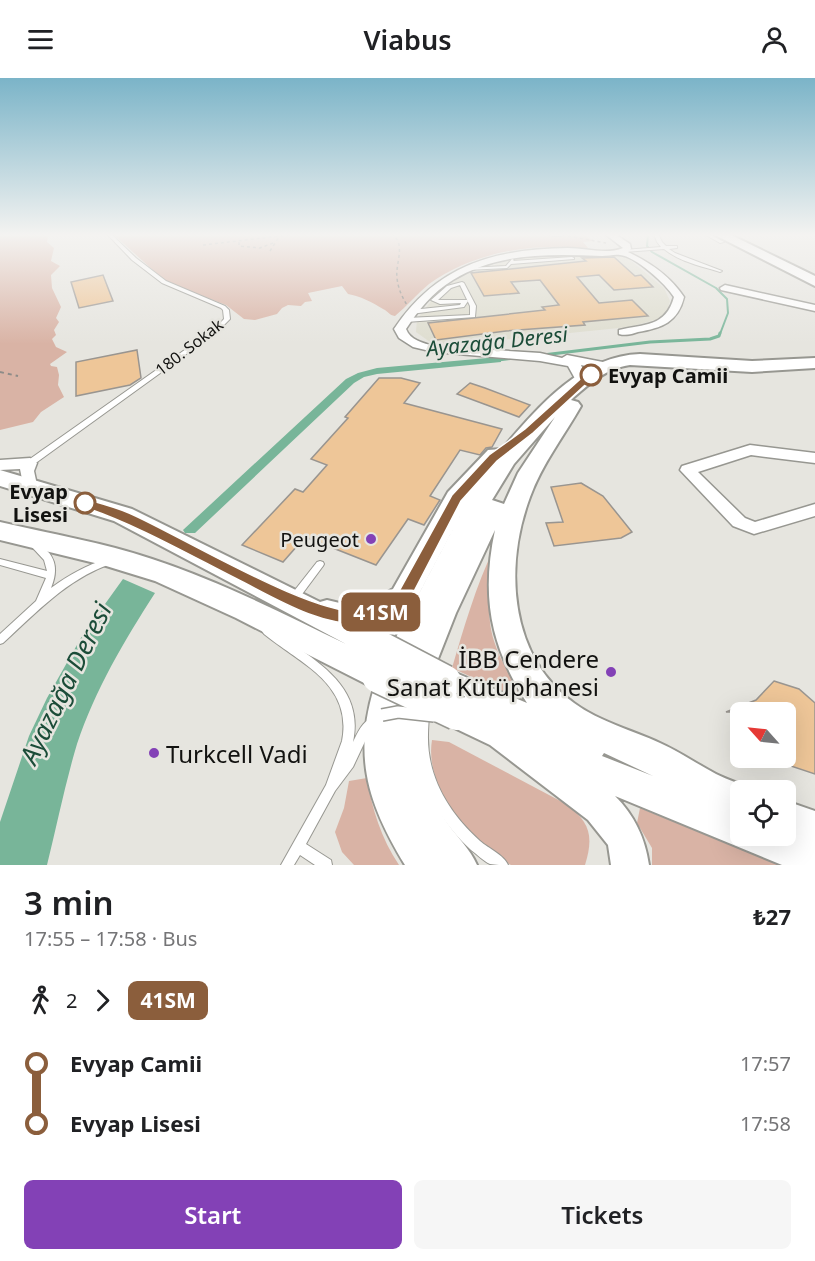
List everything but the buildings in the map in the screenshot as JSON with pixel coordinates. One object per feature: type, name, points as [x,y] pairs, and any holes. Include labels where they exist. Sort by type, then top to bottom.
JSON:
[{"type":"main road","points":[[792,271],[815,282]]},
{"type":"main road","points":[[801,271],[815,277]]},
{"type":"main road","points":[[458,865],[445,852],[426,824],[410,791],[402,755],[402,732],[408,699],[424,653],[501,492],[522,460],[577,394],[604,366],[629,359],[742,366],[815,363]]},
{"type":"main road","points":[[292,601],[348,618],[366,617],[389,608],[404,597],[456,498],[493,458],[577,394],[618,371],[635,365],[654,364],[754,372],[815,369]]},
{"type":"main road","points":[[577,394],[540,455],[519,494],[510,517],[503,556],[504,616],[509,641],[525,677],[561,713],[586,728],[650,756],[707,789]]},
{"type":"main road","points":[[428,865],[416,849],[400,819],[385,781],[380,732],[387,697],[417,626],[487,488],[509,455],[529,431]]},
{"type":"main road","points":[[1,475],[29,474],[123,515],[292,601],[458,713],[502,734],[730,825]]},
{"type":"main road","points":[[10,534],[67,545],[163,573],[260,616],[380,662],[440,673],[484,701],[730,798]]},
{"type":"main road","points":[[502,734],[599,806],[616,824],[625,843],[630,865]]},
{"type":"main road","points":[[796,823],[815,830]]},
{"type":"main road","points":[[781,846],[815,860]]},
{"type":"street","points":[[464,271],[436,286],[400,329],[403,336],[426,348],[557,358],[604,366]]},
{"type":"street","points":[[623,333],[670,319],[678,309],[680,297],[674,287],[655,271]]},
{"type":"street","points":[[725,288],[815,308]]},
{"type":"street","points":[[557,358],[576,366],[577,394]]},
{"type":"street","points":[[815,458],[750,450],[687,470],[739,522],[754,528],[815,510]]},
{"type":"lane","name":"180. Sokak","points":[[29,474],[215,331],[227,319],[226,310],[223,307],[179,290],[157,278],[149,271]]},
{"type":"lane","points":[[462,283],[473,306],[473,316],[407,319],[462,306],[465,301],[440,302],[434,300],[449,288],[462,283]]},
{"type":"lane","points":[[10,534],[47,554],[52,568],[51,576],[39,605]]},
{"type":"lane","points":[[0,640],[4,633],[75,575],[91,566],[124,561]]},
{"type":"lane","points":[[0,562],[51,576]]},
{"type":"lane","points":[[441,646],[468,563]]},
{"type":"lane","points":[[292,601],[320,564]]},
{"type":"lane","points":[[260,616],[266,630],[283,646],[323,670],[338,688],[346,705],[349,735],[334,771],[331,787]]},
{"type":"lane","points":[[440,673],[428,692],[421,730],[421,754],[433,789],[450,820],[478,850],[502,865]]},
{"type":"lane","points":[[287,865],[331,787],[350,763],[364,731],[382,715],[398,712],[443,717],[458,713]]},
{"type":"lane","points":[[298,846],[326,865]]},
{"type":"path","points":[[396,271],[407,319]]},
{"type":"path","points":[[0,372],[18,376]]},
{"type":"shaded area","points":[[0,271],[55,271],[51,275],[52,288],[61,307],[56,318],[59,322],[54,330],[56,335],[52,339],[56,347],[67,352],[50,364],[57,367],[58,385],[64,397],[41,412],[33,422],[0,430]]},
{"type":"shaded area","points":[[154,271],[452,271],[429,284],[395,316],[379,306],[348,294],[342,286],[308,293],[312,301],[305,302],[301,306],[288,305],[277,314],[255,320],[244,319],[226,305],[166,282]]},
{"type":"shaded area","points":[[476,271],[643,271],[664,288],[670,301],[667,311],[659,319],[629,327],[450,345],[430,342],[416,332],[417,319],[439,291],[463,275]]},
{"type":"shaded area","points":[[494,548],[489,595],[491,630],[506,669],[522,695],[519,699],[452,668],[476,592]]},
{"type":"shaded area","points":[[432,740],[449,742],[566,804],[580,817],[588,830],[589,846],[585,865],[511,865],[480,844],[453,813],[443,795],[435,777],[431,758]]},
{"type":"shaded area","points":[[367,778],[378,823],[399,865],[354,865],[342,852],[335,832],[344,808],[349,781]]},
{"type":"shaded area","points":[[640,808],[780,865],[652,865],[652,848],[637,823]]},
{"type":"water","points":[[123,579],[155,593],[111,666],[84,724],[69,774],[47,865],[0,865],[0,822],[29,736],[47,698],[82,636]]},
{"type":"waterway","name":"Ayazağa Deresi","points":[[685,271],[716,288],[727,299],[728,313],[720,334]]},
{"type":"waterway","name":"Ayazağa Deresi","points":[[543,355],[650,342],[710,339],[719,336],[720,333]]},
{"type":"waterway","name":"Ayazağa Deresi","points":[[498,360],[515,358]]},
{"type":"waterway","name":"Ayazağa Deresi","points":[[190,530],[350,381],[361,375],[377,371],[498,360]]},
{"type":"bus line","name":"41SM","points":[[85,503],[123,515],[292,601],[336,616],[356,619],[366,617],[389,608],[404,597],[456,498],[493,458],[529,431],[591,375]]},
{"type":"place","name":"Evyap Camii","points":[[591,375]]},
{"type":"place","name":"Evyap Lisesi","points":[[85,503]]},
{"type":"place","name":"Peugeot","points":[[371,539]]},
{"type":"place","name":"İBB Cendere Sanat Kütüphanesi","points":[[611,672]]},
{"type":"place","name":"Turkcell Vadi","points":[[154,753]]}]
